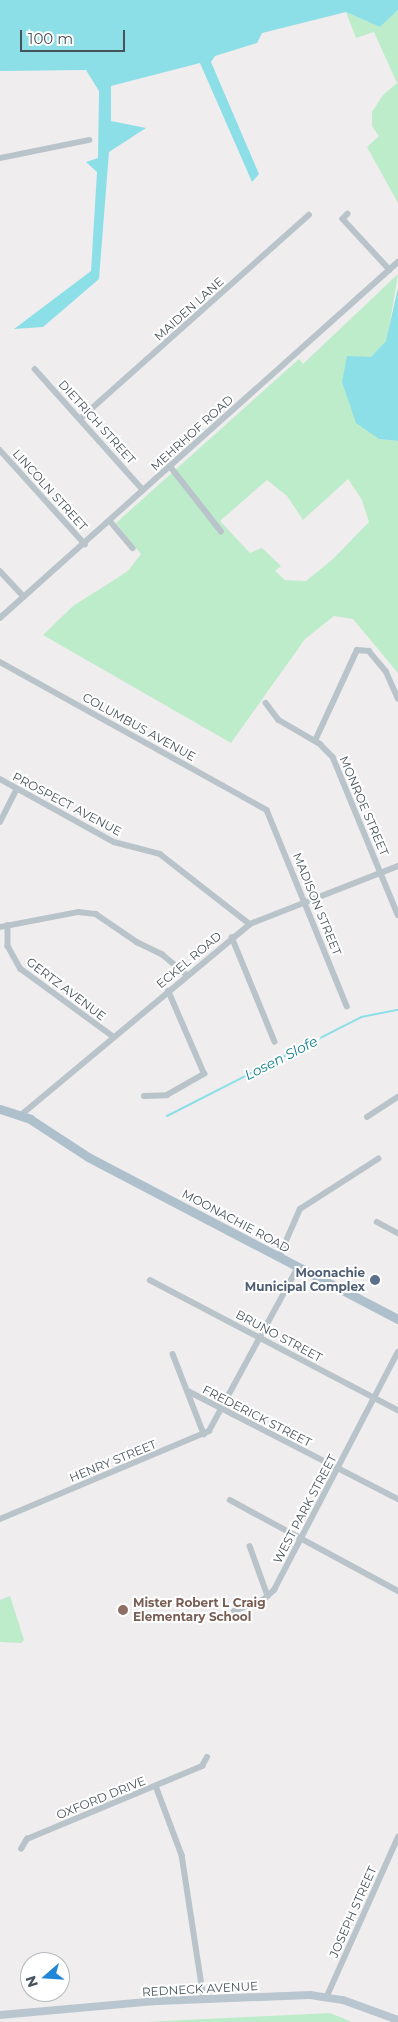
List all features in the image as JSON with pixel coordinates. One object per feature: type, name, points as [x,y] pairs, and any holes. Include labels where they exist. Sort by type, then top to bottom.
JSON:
[{"type":"main road","name":"MOONACHIE ROAD","points":[[0,1109],[21,1115],[64,1142],[398,1319]]},
{"type":"street","points":[[0,158],[89,140]]},
{"type":"street","points":[[348,214],[343,219],[390,270]]},
{"type":"street","name":"MAIDEN LANE","points":[[82,418],[309,215]]},
{"type":"street","name":"MEHRHOF ROAD","points":[[0,618],[111,522],[143,490],[398,262]]},
{"type":"street","name":"DIETRICH STREET","points":[[35,369],[82,418],[143,490]]},
{"type":"street","name":"LINCOLN STREET","points":[[0,450],[85,544]]},
{"type":"street","points":[[170,466],[221,531]]},
{"type":"street","points":[[111,522],[133,548]]},
{"type":"street","points":[[0,571],[24,597]]},
{"type":"street","points":[[314,741],[356,650],[369,651],[386,671],[398,698]]},
{"type":"street","name":"COLUMBUS AVENUE","points":[[0,662],[268,810]]},
{"type":"street","name":"MONROE STREET","points":[[266,704],[279,720],[327,749],[338,764],[398,915]]},
{"type":"street","name":"PROSPECT AVENUE","points":[[0,780],[114,842],[160,854],[250,924]]},
{"type":"street","points":[[0,822],[17,789]]},
{"type":"street","name":"MADISON STREET","points":[[268,810],[347,1006]]},
{"type":"street","name":"ECKEL ROAD","points":[[21,1115],[232,937],[250,924],[398,866]]},
{"type":"street","points":[[0,927],[79,912],[96,914],[137,942],[162,954],[188,975]]},
{"type":"street","name":"GERTZ AVENUE","points":[[8,925],[8,946],[21,969],[114,1037]]},
{"type":"street","points":[[232,937],[276,1042]]},
{"type":"street","points":[[144,1096],[167,1094],[204,1074],[168,991]]},
{"type":"street","points":[[367,1117],[398,1097]]},
{"type":"street","points":[[279,1257],[300,1209],[378,1159]]},
{"type":"street","points":[[377,1222],[398,1232]]},
{"type":"street","name":"HENRY STREET","points":[[0,1519],[204,1434],[213,1427],[298,1267]]},
{"type":"street","name":"BRUNO STREET","points":[[150,1280],[398,1410]]},
{"type":"street","name":"WEST PARK STREET","points":[[268,1596],[338,1468],[398,1352]]},
{"type":"street","points":[[173,1354],[204,1434]]},
{"type":"street","name":"FREDERICK STREET","points":[[188,1391],[398,1499]]},
{"type":"street","points":[[230,1500],[398,1591]]},
{"type":"street","points":[[234,1611],[268,1596],[250,1546]]},
{"type":"street","points":[[156,1786],[202,1766],[208,1757]]},
{"type":"street","name":"OXFORD DRIVE","points":[[20,1849],[27,1839],[156,1786],[182,1855],[204,1999]]},
{"type":"street","name":"JOSEPH STREET","points":[[327,1996],[398,1837]]},
{"type":"street","name":"REDNECK AVENUE","points":[[0,2015],[204,1999],[327,1996],[398,2020]]},
{"type":"green space","points":[[398,10],[398,203],[367,147],[379,136],[372,126],[372,112],[383,95],[397,83],[374,32],[356,38],[346,12],[380,27]]},
{"type":"green space","points":[[398,274],[387,341],[371,357],[379,439],[398,441],[398,673],[353,619],[334,616],[305,639],[231,743],[43,635],[73,606],[128,571],[141,554],[116,523],[299,359],[303,364]],"holes":[[[348,479],[362,500],[369,522],[333,559],[306,581],[285,580],[275,571],[281,566],[262,548],[250,553],[220,521],[267,480],[287,496],[303,520]]]},
{"type":"green space","points":[[10,1596],[24,1640],[21,1643],[0,1642],[0,1600]]},
{"type":"green space","points":[[330,2013],[352,2022],[146,2022]]},
{"type":"water","points":[[0,0],[398,0],[398,10],[380,27],[346,12],[262,33],[257,43],[215,56],[211,62],[259,174],[252,182],[200,63],[111,86],[111,121],[146,128],[109,152],[99,279],[43,327],[14,329],[91,271],[97,172],[86,162],[98,158],[99,91],[86,70],[0,71]]},
{"type":"water","points":[[398,288],[398,441],[379,439],[356,423],[342,382],[347,356],[371,357],[386,341]]},
{"type":"waterway","name":"Losen Slofe","points":[[167,1116],[361,1017],[398,1010]]},
{"type":"place","name":"Moonachie Municipal Complex","points":[[375,1280]]},
{"type":"place","name":"Mister Robert L Craig Elementary School","points":[[123,1610]]}]
